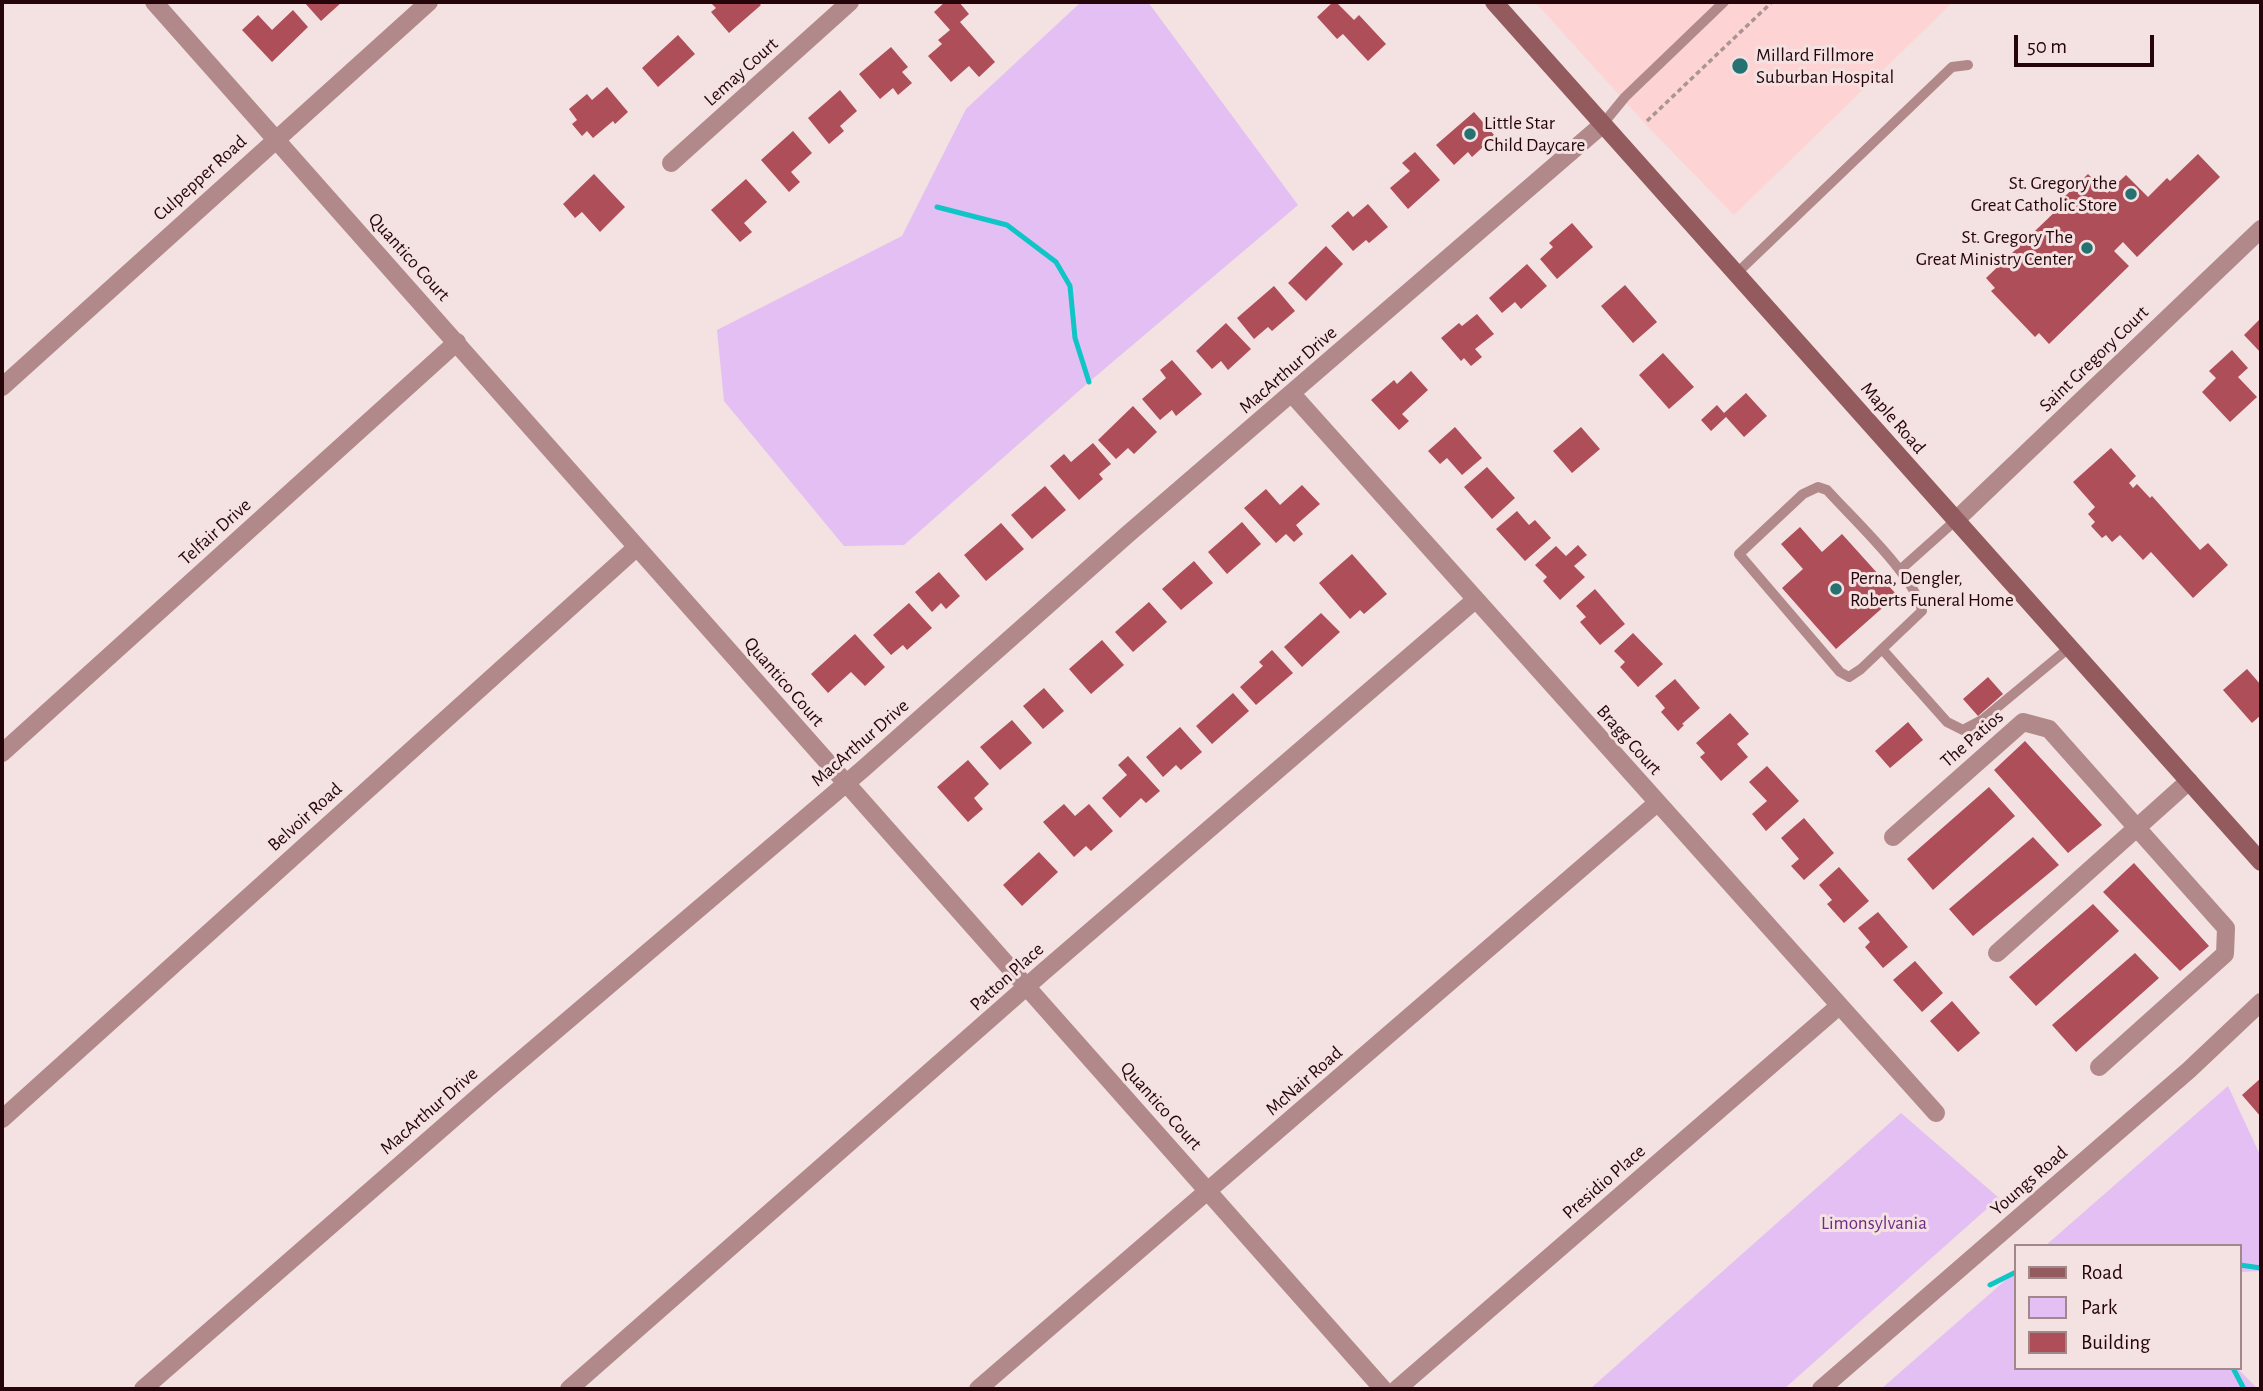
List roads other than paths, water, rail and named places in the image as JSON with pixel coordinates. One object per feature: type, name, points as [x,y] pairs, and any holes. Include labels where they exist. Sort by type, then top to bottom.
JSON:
[{"type":"main road","name":"Maple Road","points":[[1494,2],[2261,862]]},
{"type":"street","name":"Quantico Court","points":[[154,2],[1383,1389]]},
{"type":"street","name":"Culpepper Road","points":[[2,387],[275,138],[429,2]]},
{"type":"street","name":"Lemay Court","points":[[671,163],[840,5]]},
{"type":"street","name":"MacArthur Drive","points":[[143,1389],[487,1088],[846,784],[1128,534],[1602,125]]},
{"type":"street","name":"Saint Gregory Court","points":[[1956,520],[2261,229]]},
{"type":"street","name":"Telfair Drive","points":[[2,753],[457,342]]},
{"type":"street","name":"Bragg Court","points":[[1292,394],[1936,1113]]},
{"type":"street","name":"Belvoir Road","points":[[2,1119],[637,547]]},
{"type":"street","name":"Patton Place","points":[[569,1389],[1027,987],[1475,600]]},
{"type":"street","name":"The Patios","points":[[1893,837],[2024,722],[2049,729],[2137,827],[2226,928],[2225,954],[2099,1067]]},
{"type":"street","points":[[1997,953],[2189,781]]},
{"type":"street","name":"McNair Road","points":[[978,1389],[1657,803]]},
{"type":"street","name":"Youngs Road","points":[[1821,1389],[2189,1070],[2261,1002]]},
{"type":"street","name":"Presidio Place","points":[[1397,1389],[1839,1006]]},
{"type":"lane","points":[[1602,125],[1625,97],[1724,2]]},
{"type":"lane","points":[[1737,273],[1952,67],[1968,65]]},
{"type":"lane","points":[[1818,487],[1827,490],[1900,570],[1920,602],[1922,611],[1861,669],[1849,677],[1840,672],[1739,554],[1803,494],[1818,487]]},
{"type":"lane","points":[[1900,570],[1956,520]]},
{"type":"lane","points":[[1882,649],[1947,722],[1964,730],[1982,720],[2070,647]]},
{"type":"waterway","points":[[937,207],[1007,225],[1056,262],[1070,286],[1075,338],[1089,382]]},
{"type":"waterway","points":[[2242,1265],[2261,1268]]},
{"type":"waterway","points":[[1990,1285],[2014,1273]]},
{"type":"waterway","points":[[2234,1370],[2244,1389]]},
{"type":"place","name":"Millard Fillmore Suburban Hospital","points":[[1740,66]]},
{"type":"place","name":"Little Star Child Daycare","points":[[1470,134]]},
{"type":"place","name":"St. Gregory the Great Catholic Store","points":[[2131,194]]},
{"type":"place","name":"St. Gregory The Great Ministry Center","points":[[2087,248]]},
{"type":"place","name":"Perna, Dengler, Roberts Funeral Home","points":[[1836,589]]},
{"type":"park label","name":"Limonsylvania","points":[[1874,1223]]}]
